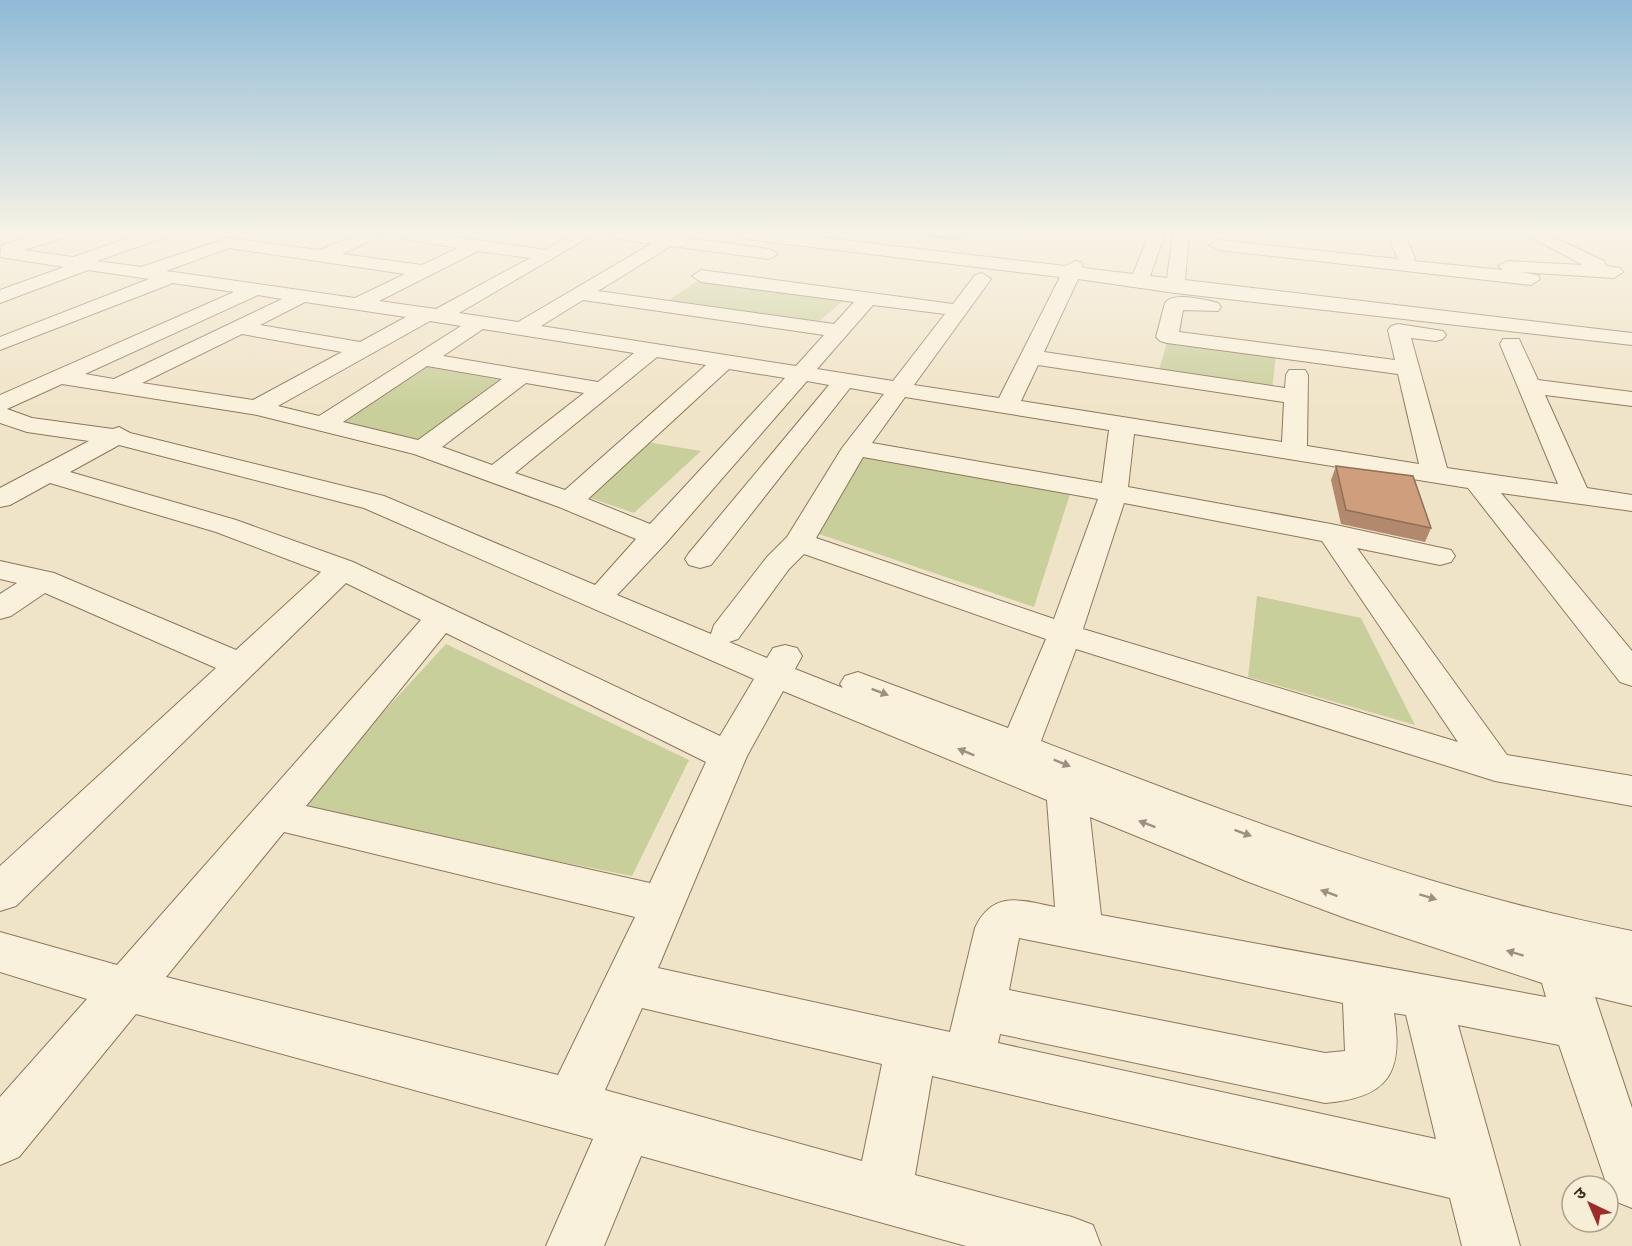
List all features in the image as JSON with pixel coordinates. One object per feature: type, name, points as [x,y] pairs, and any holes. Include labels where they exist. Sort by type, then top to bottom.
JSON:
[{"type":"street","points":[[9,308],[35,292]]},
{"type":"street","points":[[0,344],[133,292]]},
{"type":"street","points":[[1,412],[58,377],[249,292]]},
{"type":"street","points":[[274,292],[1294,453],[1632,503]]},
{"type":"street","points":[[358,304],[381,292]]},
{"type":"street","points":[[256,408],[362,349],[477,292]]},
{"type":"street","points":[[520,330],[582,292]]},
{"type":"street","points":[[659,305],[678,292]]},
{"type":"street","points":[[818,292],[957,310]]},
{"type":"street","points":[[726,632],[778,563],[799,542],[855,448],[971,292]]},
{"type":"street","points":[[1006,407],[1062,292]]},
{"type":"street","points":[[1291,292],[1625,336]]},
{"type":"street","points":[[579,294],[838,331]]},
{"type":"street","points":[[118,386],[301,297]]},
{"type":"street","points":[[610,587],[802,376],[838,331],[868,299]]},
{"type":"street","points":[[1155,376],[1175,303],[1632,359]]},
{"type":"street","points":[[9,308],[57,321]]},
{"type":"street","points":[[322,425],[479,323]]},
{"type":"street","points":[[238,327],[362,349]]},
{"type":"street","points":[[1398,330],[1410,369],[1435,474]]},
{"type":"street","points":[[1167,337],[1410,369]]},
{"type":"street","points":[[1511,344],[1576,494]]},
{"type":"street","points":[[497,474],[651,351]]},
{"type":"street","points":[[1294,453],[1298,355]]},
{"type":"street","points":[[1031,357],[1296,397]]},
{"type":"street","points":[[423,359],[601,389]]},
{"type":"street","points":[[569,501],[723,362]]},
{"type":"street","points":[[423,449],[521,376]]},
{"type":"street","points":[[58,377],[256,408],[423,449],[569,501],[656,537]]},
{"type":"street","points":[[700,559],[843,382]]},
{"type":"street","points":[[1528,386],[1632,399]]},
{"type":"street","points":[[1,412],[27,425],[125,432],[275,460],[392,493],[610,587],[726,632],[780,665]]},
{"type":"street","points":[[1013,757],[1065,634],[1114,494],[1122,426]]},
{"type":"street","points":[[0,499],[125,432],[374,502],[1013,757],[1197,816],[1389,885],[1514,922],[1632,951]]},
{"type":"street","points":[[855,448],[1331,533],[1440,556]]},
{"type":"street","points":[[45,473],[235,528],[342,569],[728,756]]},
{"type":"street","points":[[1477,481],[1632,674]]},
{"type":"street","points":[[1331,533],[1495,767]]},
{"type":"street","points":[[799,542],[1065,634],[1495,767],[1632,791]]},
{"type":"street","points":[[0,893],[342,569]]},
{"type":"street","points":[[0,570],[43,580],[240,665]]},
{"type":"street","points":[[0,609],[43,580]]},
{"type":"street","points":[[0,1138],[442,617]]},
{"type":"street","points":[[571,1105],[628,983],[728,756],[780,665]]},
{"type":"street","points":[[1013,757],[1066,793],[1261,869],[1364,906],[1562,968],[1632,984]]},
{"type":"street","points":[[1066,793],[1080,931]]},
{"type":"street","points":[[276,815],[663,905]]},
{"type":"street","points":[[969,1061],[998,928],[1006,920],[1018,919],[1578,1026]]},
{"type":"street","points":[[0,952],[126,989],[571,1105],[627,1125],[1072,1246]]},
{"type":"street","points":[[1562,968],[1578,1026],[1632,1180]]},
{"type":"street","points":[[628,983],[1472,1175]]},
{"type":"street","points":[[979,1007],[1325,1078],[1355,1076],[1367,1067],[1373,1050],[1365,986]]},
{"type":"street","points":[[1426,997],[1491,1246]]},
{"type":"street","points":[[883,1195],[911,1048]]},
{"type":"street","points":[[575,1246],[627,1125]]},
{"type":"green space","points":[[681,292],[795,292],[845,299],[816,324],[666,302]]},
{"type":"green space","points":[[1168,339],[1276,355],[1272,390],[1158,373]]},
{"type":"green space","points":[[423,366],[499,380],[418,440],[337,420]]},
{"type":"green space","points":[[641,441],[701,451],[634,513],[579,494]]},
{"type":"green space","points":[[858,453],[1070,494],[1034,607],[807,530]]},
{"type":"green space","points":[[1257,596],[1361,618],[1415,725],[1248,677]]},
{"type":"green space","points":[[446,644],[689,760],[632,876],[294,809]]},
{"type":"building","points":[[1336,466],[1413,476],[1431,528],[1346,510]]}]
